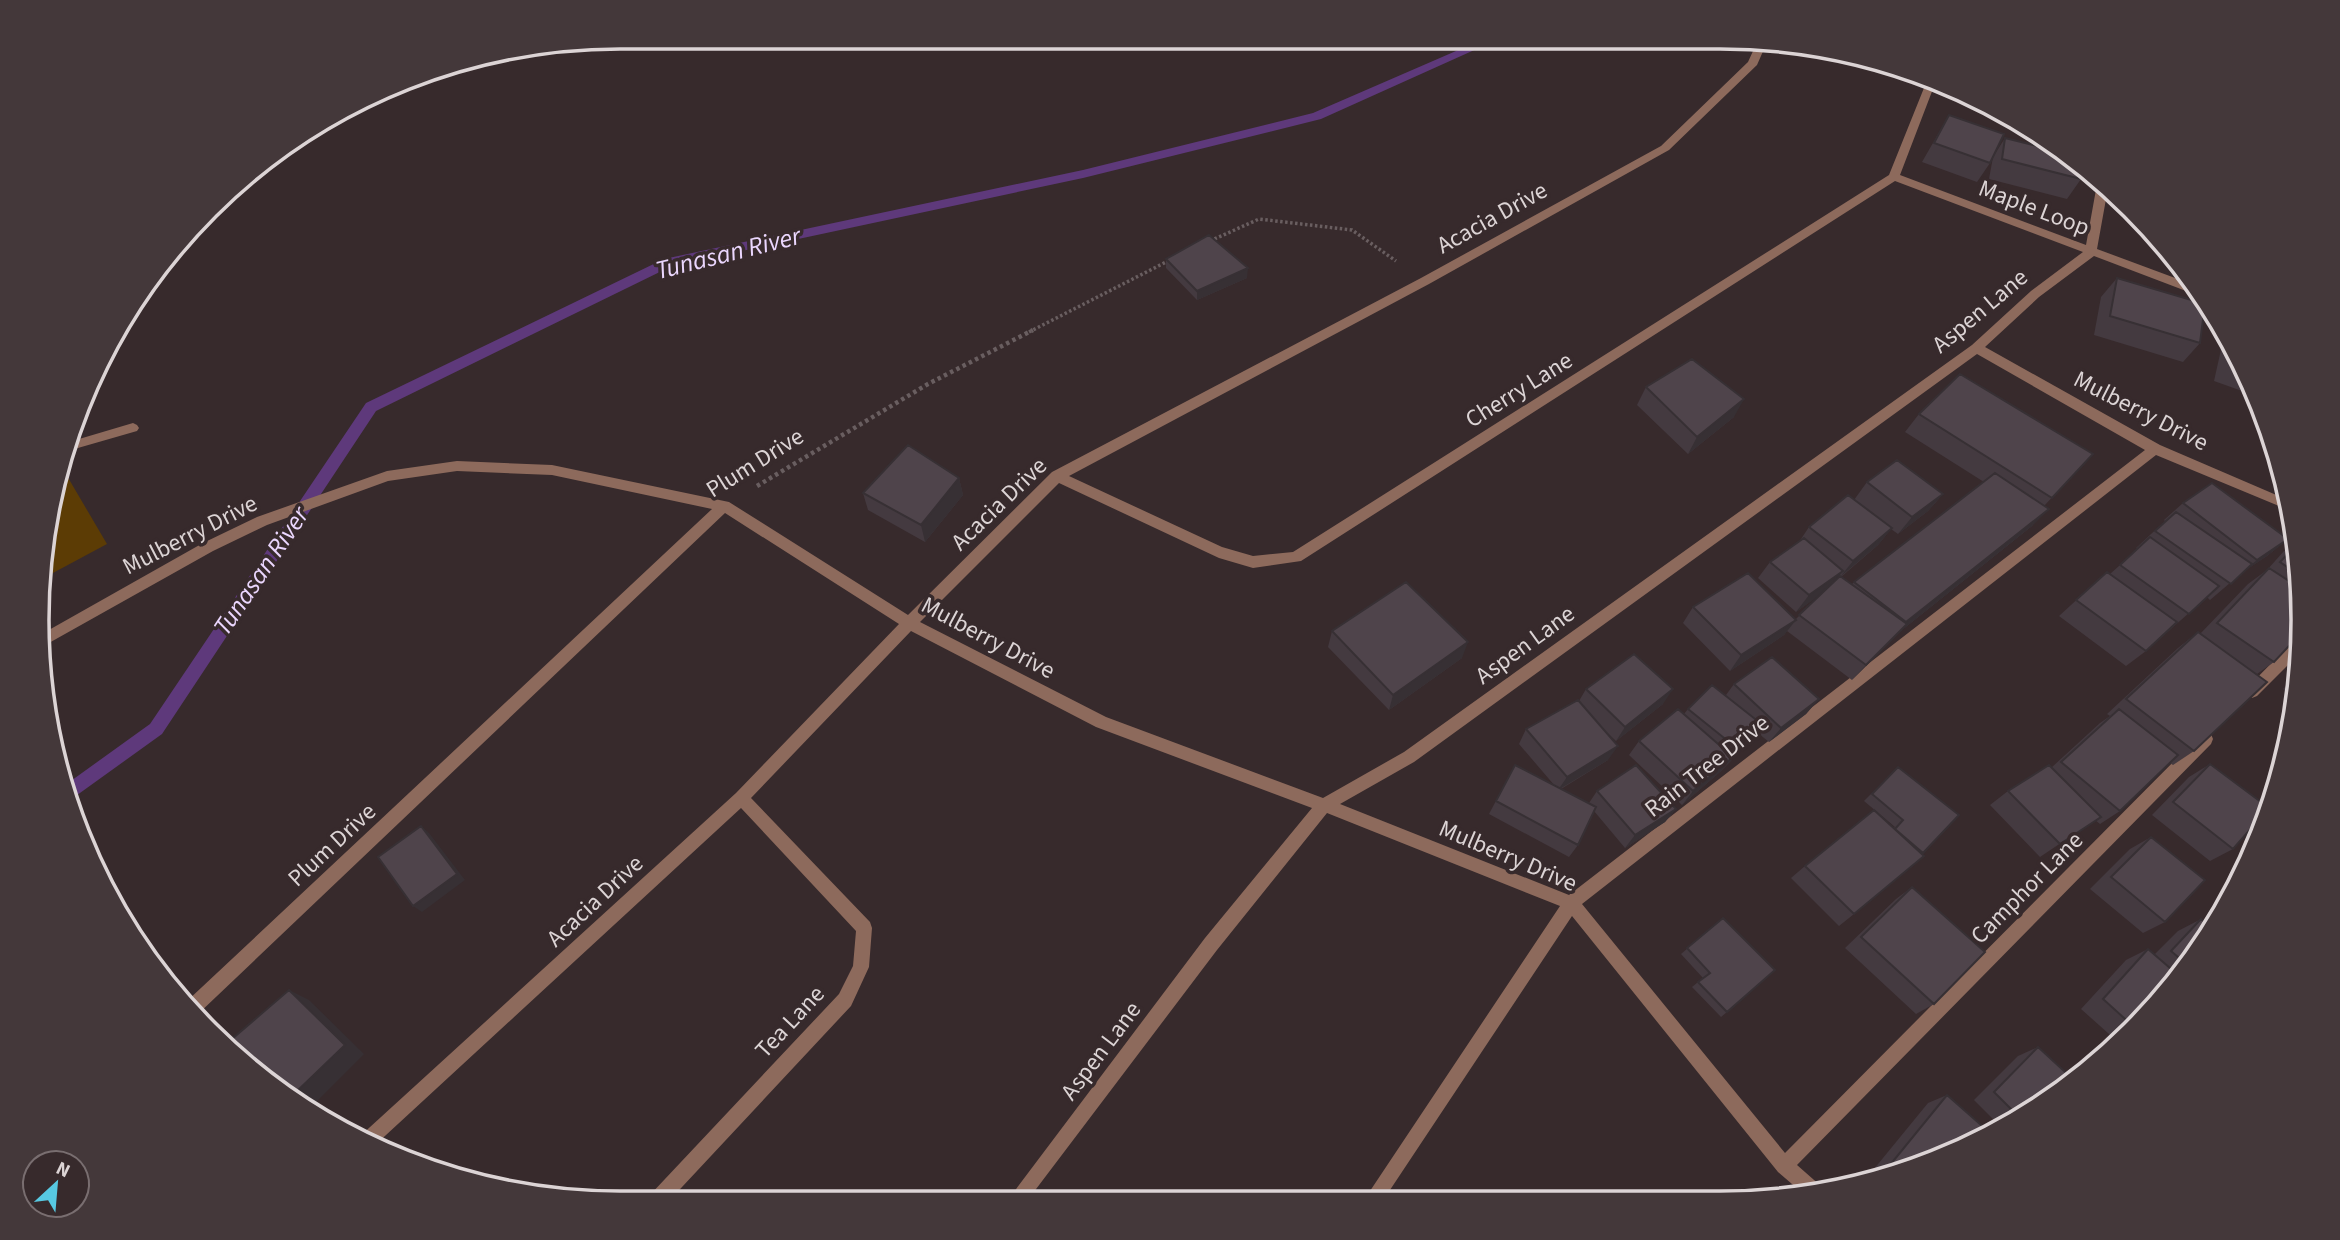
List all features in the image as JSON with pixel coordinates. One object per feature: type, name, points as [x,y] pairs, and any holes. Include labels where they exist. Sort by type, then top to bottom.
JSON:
[{"type":"street","name":"Acacia Drive","points":[[374,1135],[741,798],[909,623],[1057,476],[1425,281],[1665,148],[1753,63],[1758,50]]},
{"type":"street","points":[[1894,177],[1928,88]]},
{"type":"street","name":"Maple Loop","points":[[1894,177],[2090,253],[2183,286]]},
{"type":"street","name":"Cherry Lane","points":[[1057,476],[1219,552],[1252,562],[1296,556],[1894,177]]},
{"type":"street","points":[[2090,253],[2102,196]]},
{"type":"street","name":"Aspen Lane","points":[[1024,1191],[1211,944],[1324,805],[1409,757],[1976,348],[2035,294],[2090,253]]},
{"type":"street","name":"Mulberry Drive","points":[[1976,348],[2155,449],[2278,501]]},
{"type":"street","points":[[76,445],[133,428]]},
{"type":"street","name":"Rain Tree Drive","points":[[1378,1191],[1571,903],[2155,449]]},
{"type":"street","name":"Mulberry Drive","points":[[49,637],[208,547],[261,522],[387,476],[457,466],[552,470],[724,506],[909,623],[1101,722],[1324,805],[1571,903],[1784,1166],[1806,1184]]},
{"type":"street","name":"Plum Drive","points":[[197,1003],[724,506]]},
{"type":"street","points":[[2243,701],[2290,653]]},
{"type":"street","name":"Camphor Lane","points":[[1784,1166],[2214,731]]},
{"type":"street","name":"Tea Lane","points":[[665,1191],[845,1000],[861,967],[864,928],[741,798]]},
{"type":"path","points":[[1199,246],[1259,219],[1353,230],[1425,281]]},
{"type":"path","name":"Plum Drive","points":[[724,506],[928,384],[1175,258]]},
{"type":"shaded area","points":[[67,476],[107,544],[51,574]]},
{"type":"building","points":[[1949,115],[2004,134],[1990,163],[1934,143]]},
{"type":"building","points":[[2005,138],[2039,146],[2081,179],[2002,159]]},
{"type":"building","points":[[1209,235],[1248,268],[1197,291],[1166,259]]},
{"type":"building","points":[[2117,278],[2193,301],[2203,316],[2200,343],[2110,316]]},
{"type":"building","points":[[1692,359],[1744,399],[1697,437],[1646,387]]},
{"type":"building","points":[[1960,374],[2093,454],[2052,498],[1919,414]]},
{"type":"building","points":[[908,445],[959,478],[921,525],[863,493]]},
{"type":"building","points":[[1897,460],[1943,494],[1912,517],[1867,482]]},
{"type":"building","points":[[1995,473],[2049,509],[1906,622],[1854,582]]},
{"type":"building","points":[[2212,483],[2285,536],[2285,541],[2257,560],[2183,503]]},
{"type":"building","points":[[1848,495],[1892,528],[1853,561],[1809,527]]},
{"type":"building","points":[[2176,512],[2252,564],[2231,584],[2155,531]]},
{"type":"building","points":[[2150,537],[2219,586],[2189,614],[2120,565]]},
{"type":"building","points":[[1804,538],[1843,571],[1809,595],[1770,562]]},
{"type":"building","points":[[2287,555],[2288,568],[2280,562]]},
{"type":"building","points":[[2269,568],[2290,581],[2290,644],[2274,662],[2217,623]]},
{"type":"building","points":[[2107,572],[2177,622],[2146,651],[2076,600]]},
{"type":"building","points":[[1748,573],[1796,620],[1741,655],[1693,607]]},
{"type":"building","points":[[1840,576],[1907,624],[1866,665],[1799,615]]},
{"type":"building","points":[[1406,582],[1468,642],[1393,695],[1332,631]]},
{"type":"building","points":[[2198,632],[2267,682],[2194,751],[2126,699]]},
{"type":"building","points":[[1634,654],[1673,689],[1625,727],[1586,689]]},
{"type":"building","points":[[1772,657],[1819,699],[1781,728],[1734,684]]},
{"type":"building","points":[[1712,685],[1764,726],[1739,750],[1688,709]]},
{"type":"building","points":[[1578,700],[1618,746],[1567,777],[1526,729]]},
{"type":"building","points":[[1678,709],[1733,757],[1693,791],[1639,741]]},
{"type":"building","points":[[2119,709],[2178,755],[2120,811],[2061,762]]},
{"type":"building","points":[[2210,764],[2261,802],[2253,827],[2233,849],[2173,802]]},
{"type":"building","points":[[1515,765],[1596,807],[1578,845],[1496,801]]},
{"type":"building","points":[[1636,765],[1676,809],[1635,835],[1597,791]]},
{"type":"building","points":[[2049,765],[2101,817],[2060,844],[2008,791]]},
{"type":"building","points":[[1898,767],[1959,815],[1923,853],[1895,829],[1903,820],[1872,794]]},
{"type":"building","points":[[1874,810],[1924,856],[1854,914],[1805,866]]},
{"type":"building","points":[[421,826],[457,874],[413,906],[378,857]]},
{"type":"building","points":[[2151,837],[2205,880],[2165,922],[2111,877]]},
{"type":"building","points":[[1912,887],[1985,952],[1934,1004],[1861,937]]},
{"type":"building","points":[[1723,918],[1775,970],[1727,1012],[1698,982],[1710,973],[1687,948]]},
{"type":"building","points":[[2201,919],[2205,922],[2180,959],[2171,951]]},
{"type":"building","points":[[2148,949],[2172,970],[2127,1021],[2103,999]]},
{"type":"building","points":[[289,990],[345,1045],[297,1091],[232,1039]]},
{"type":"building","points":[[2038,1047],[2067,1074],[2013,1111],[1994,1092]]},
{"type":"building","points":[[1947,1095],[1983,1127],[1939,1148],[1890,1165]]},
{"type":"waterway","name":"Tunasan River","points":[[74,788],[156,729],[371,407],[669,262],[1083,174],[1317,116],[1470,49]]}]
